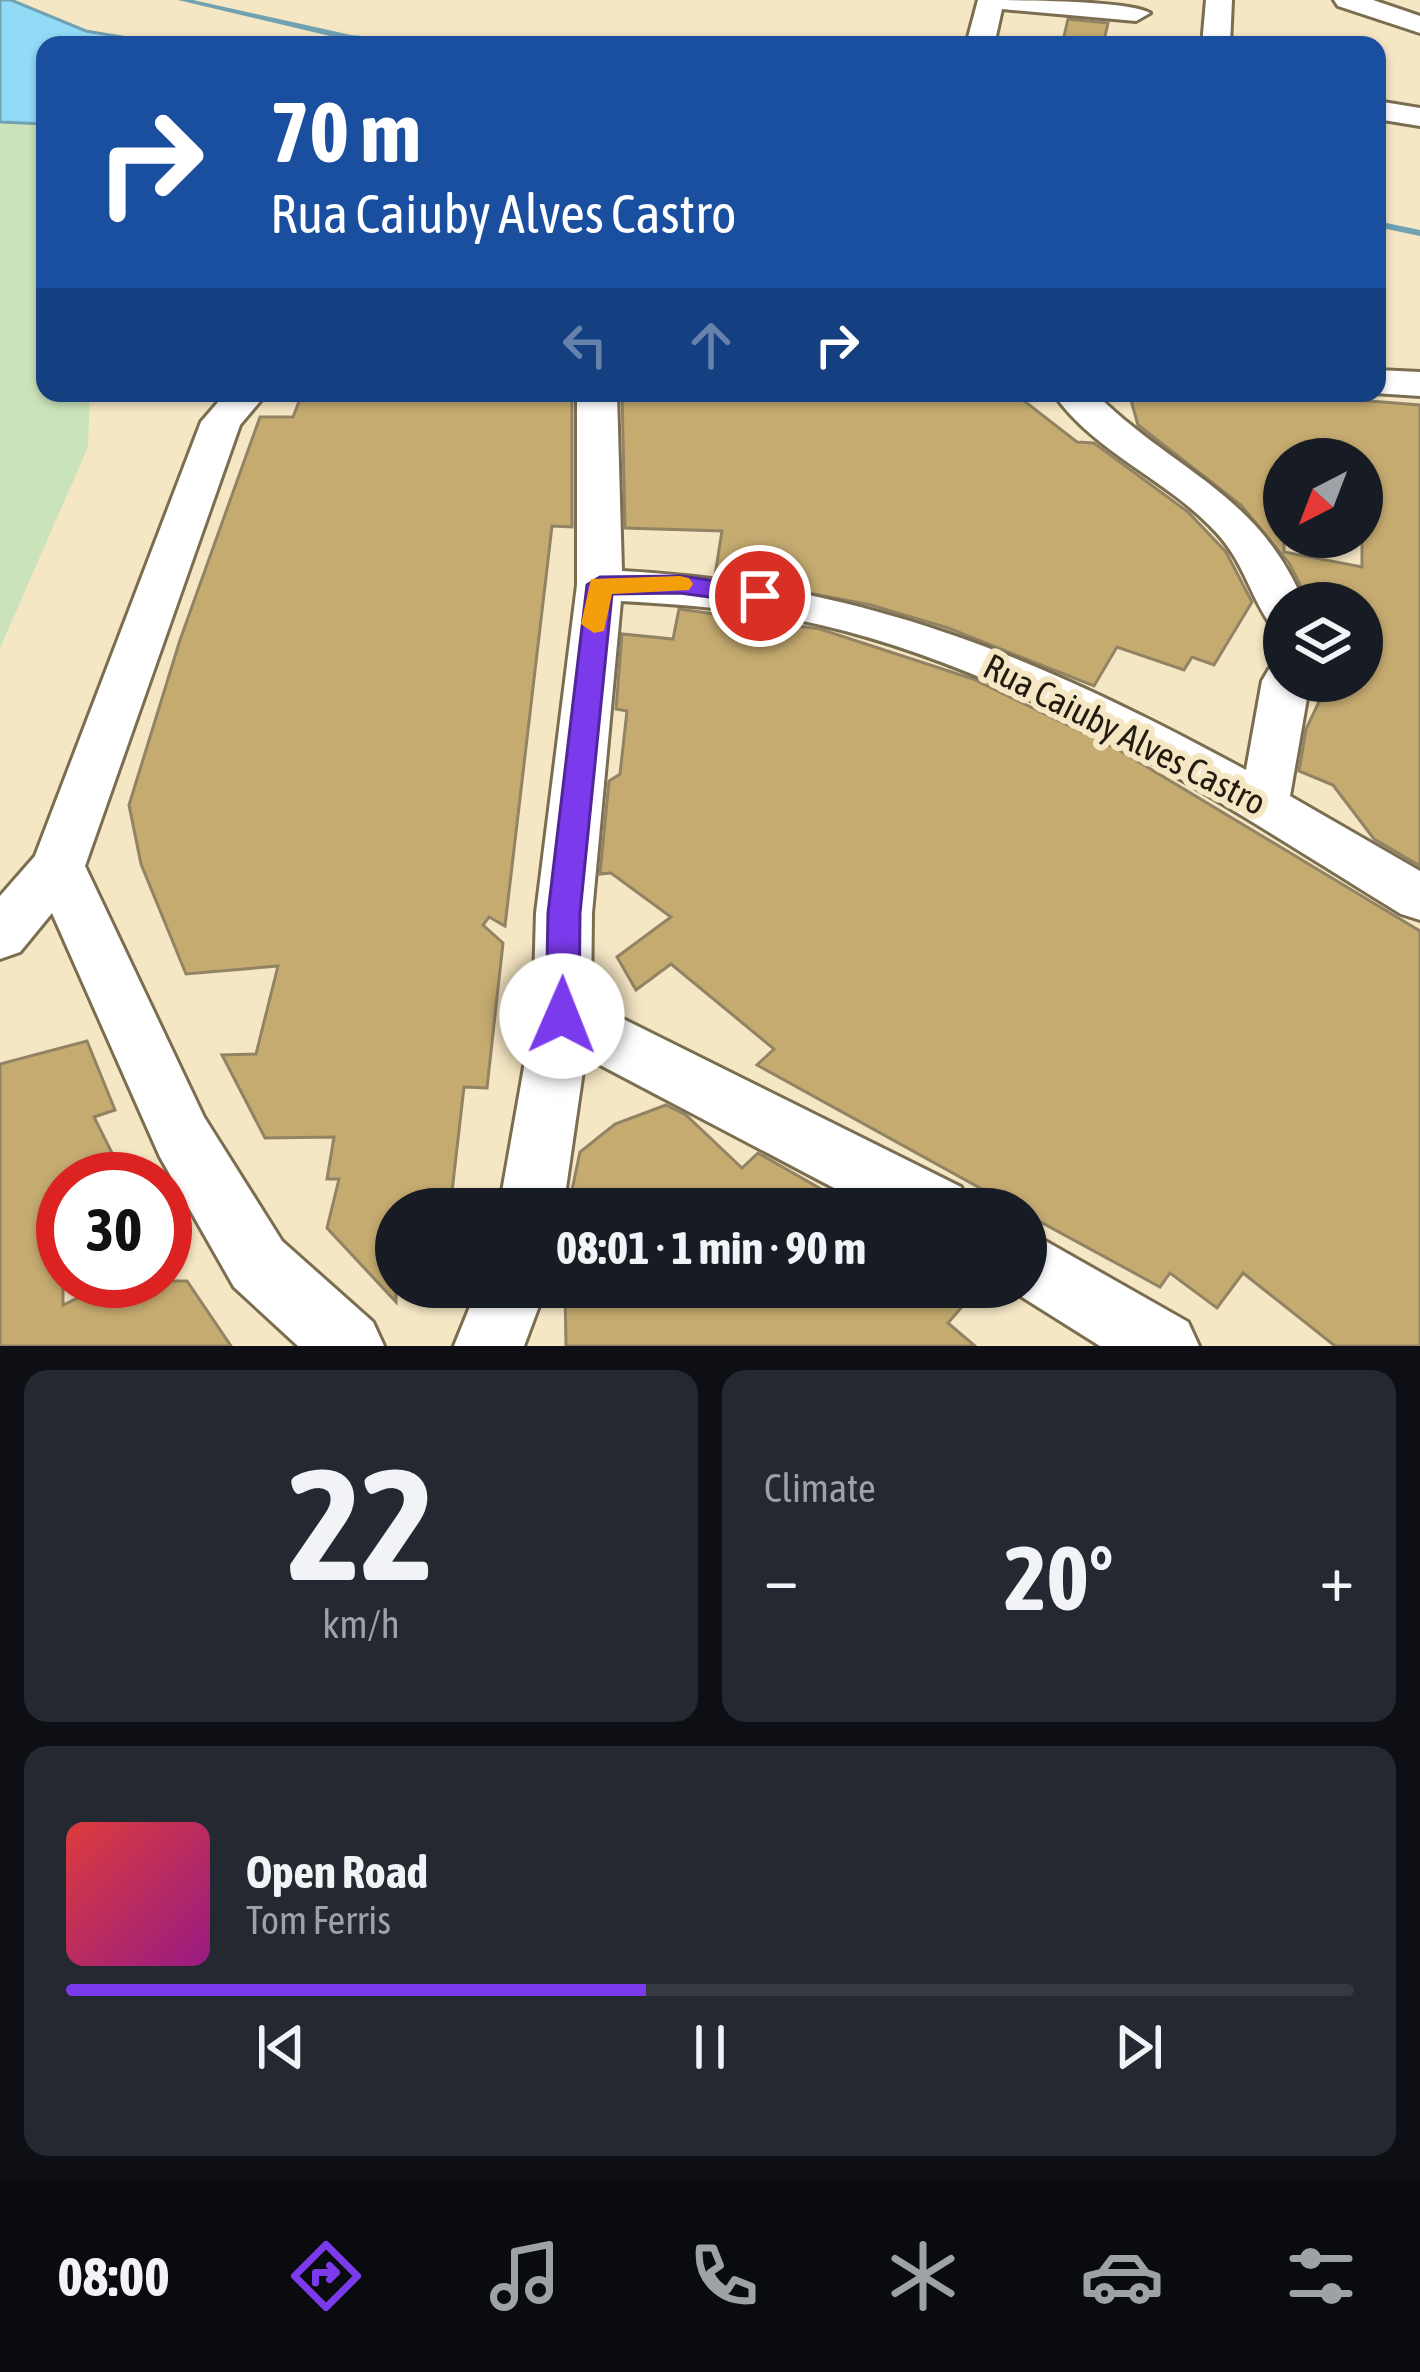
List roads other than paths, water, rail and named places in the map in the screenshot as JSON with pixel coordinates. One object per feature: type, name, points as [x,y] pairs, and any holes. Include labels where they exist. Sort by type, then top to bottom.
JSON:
[{"type":"street","points":[[982,36],[992,0],[1136,13]]},
{"type":"street","points":[[1217,36],[1219,0]]},
{"type":"street","points":[[1347,0],[1420,26]]},
{"type":"street","points":[[1386,111],[1420,117]]},
{"type":"street","points":[[1386,382],[1420,384]]},
{"type":"street","points":[[0,936],[58,866],[221,422],[239,402]]},
{"type":"street","points":[[534,1188],[562,1016],[564,913],[600,585],[598,402]]},
{"type":"street","points":[[1082,402],[1112,432],[1228,515],[1257,546],[1276,582]]},
{"type":"street","name":"Rua Caiuby Alves Castro","points":[[600,585],[680,584],[732,590],[875,623],[972,655],[1144,736],[1420,898]]},
{"type":"street","points":[[1262,804],[1283,702]]},
{"type":"street","points":[[58,866],[182,1137],[257,1264],[349,1346]]},
{"type":"street","points":[[562,1016],[897,1188]]},
{"type":"street","points":[[1047,1275],[1164,1346]]},
{"type":"street","points":[[489,1346],[504,1308]]},
{"type":"water","points":[[0,0],[11,0],[86,31],[116,36],[36,36],[36,124],[0,122]]},
{"type":"waterway","points":[[182,0],[342,36]]},
{"type":"waterway","points":[[1386,226],[1420,233]]}]
